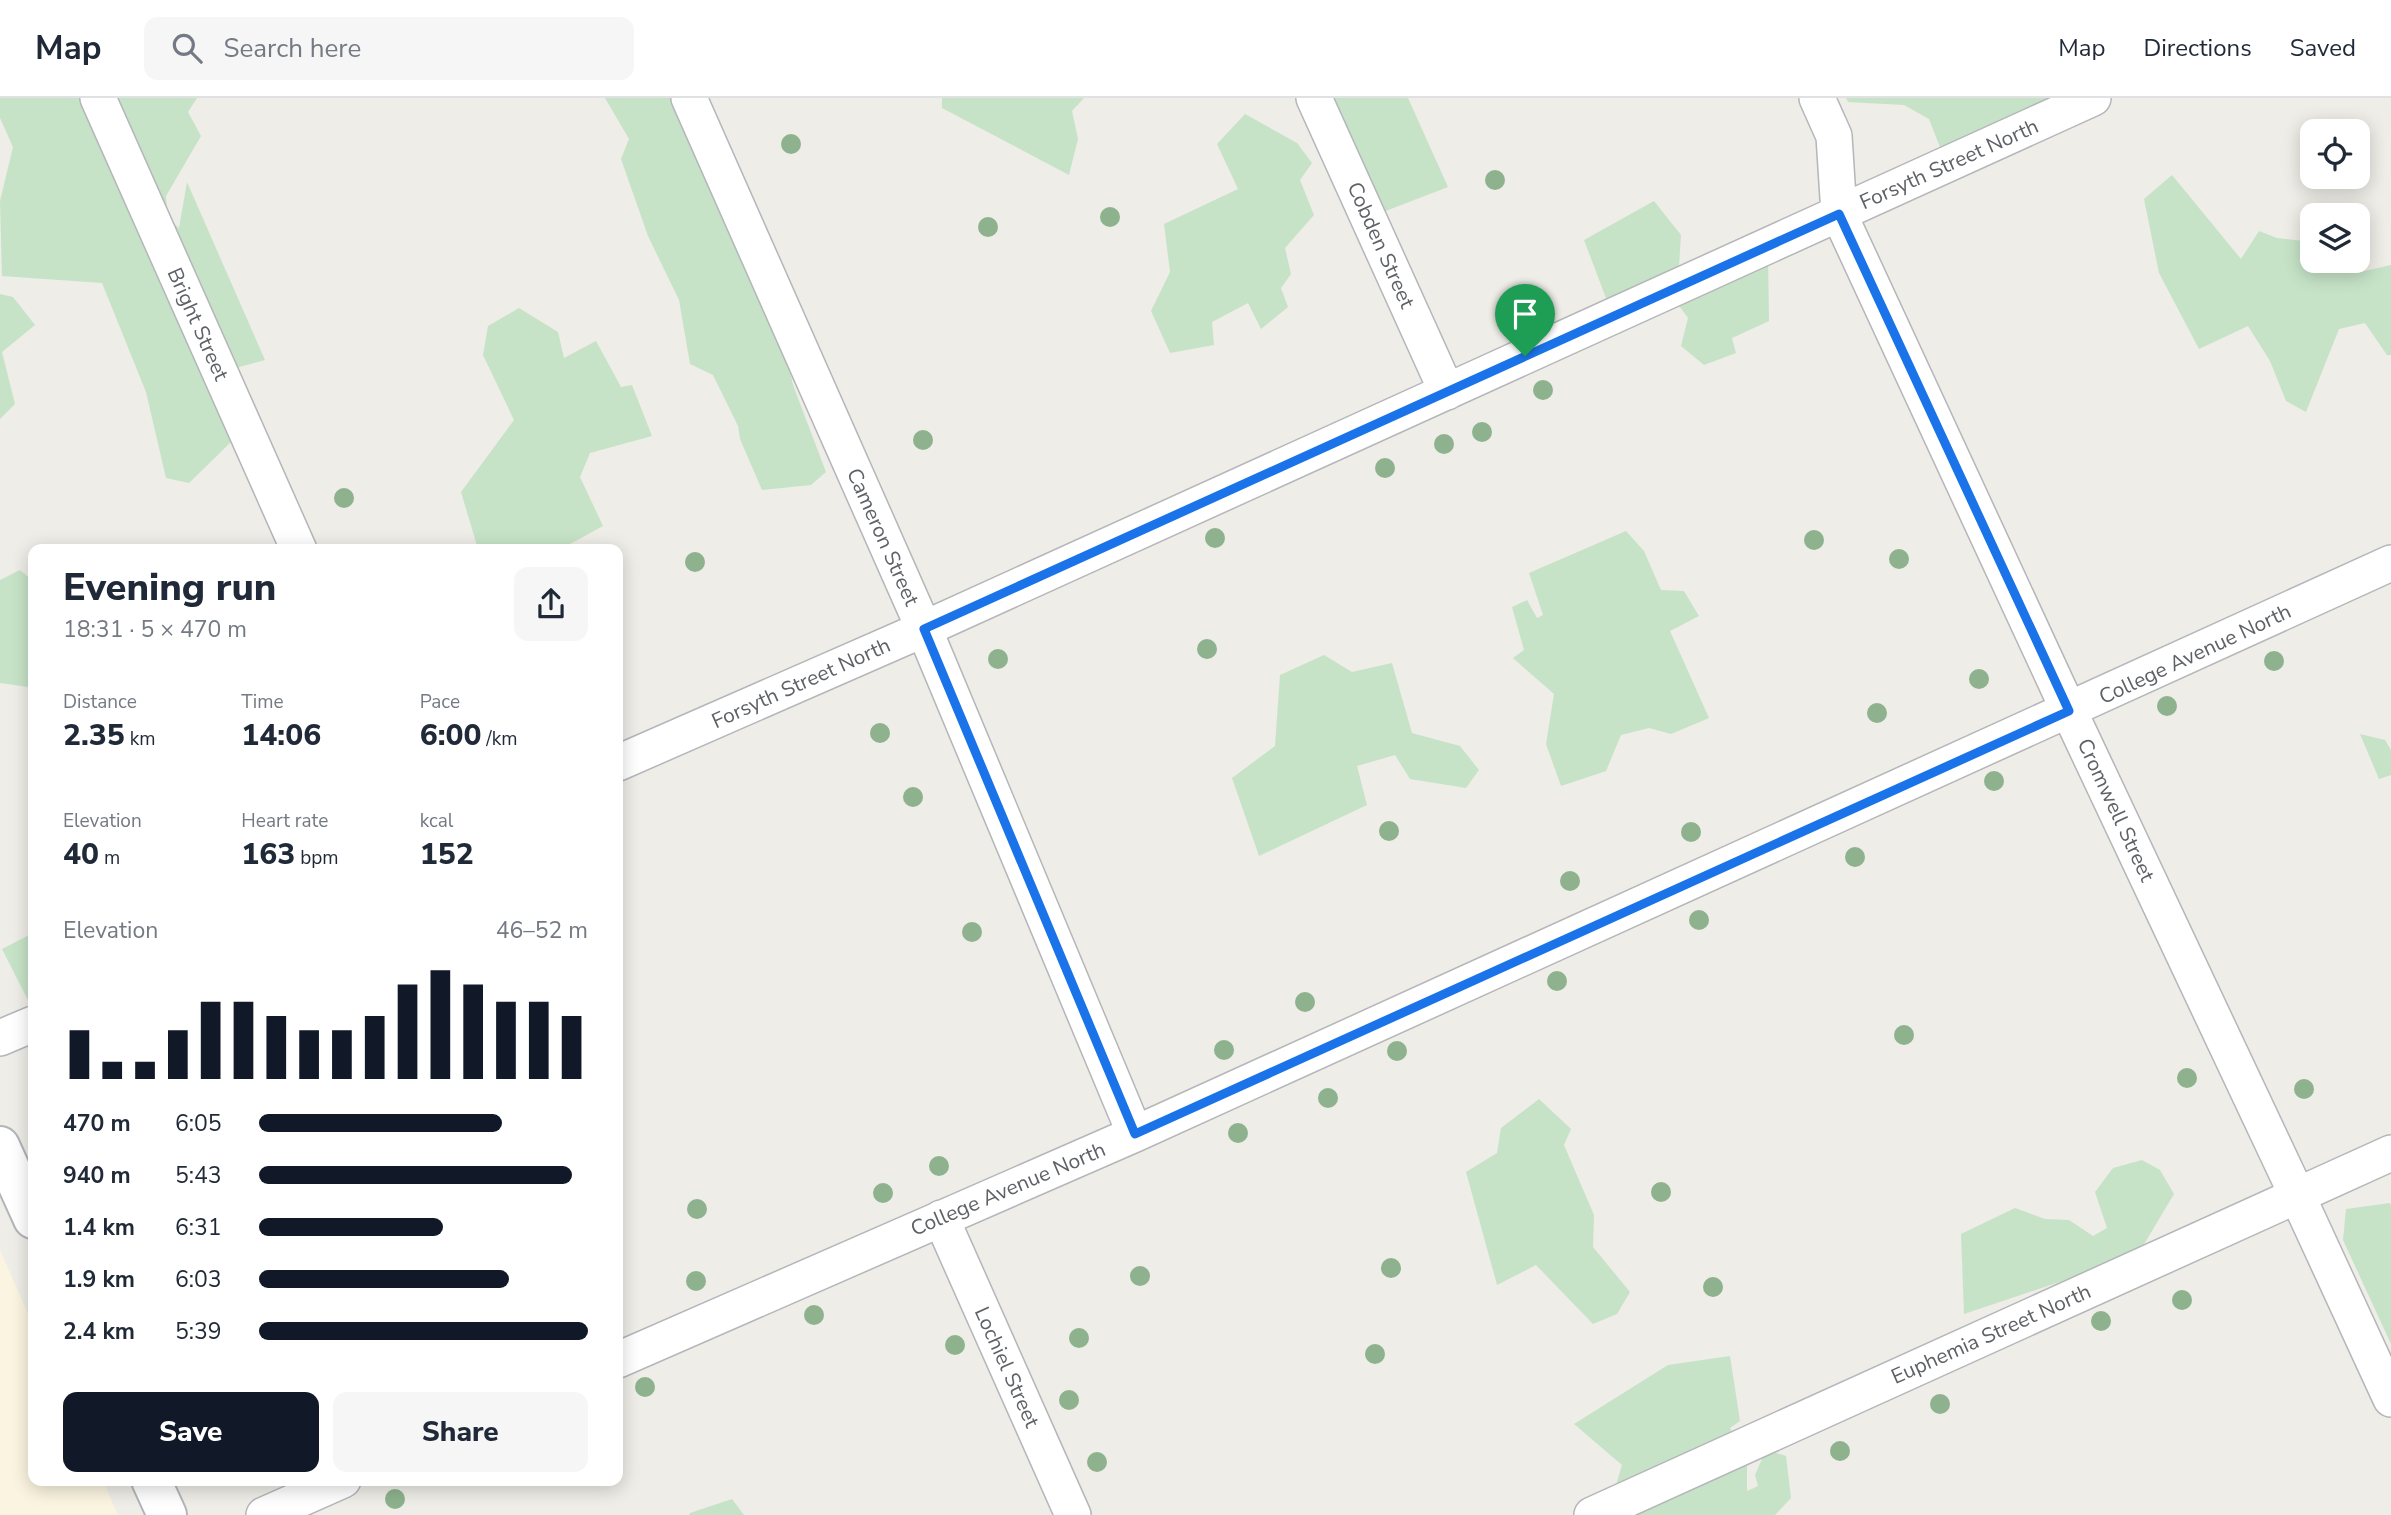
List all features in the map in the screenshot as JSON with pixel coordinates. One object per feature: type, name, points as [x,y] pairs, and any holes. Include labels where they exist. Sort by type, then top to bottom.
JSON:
[{"type":"street","name":"Bright Street","points":[[98,98],[296,544]]},
{"type":"street","name":"Cameron Street","points":[[689,98],[924,629],[1135,1134]]},
{"type":"street","name":"Cobden Street","points":[[1314,98],[1447,392]]},
{"type":"street","name":"Cromwell Street","points":[[1817,98],[1835,136],[1839,214],[2391,1399]]},
{"type":"street","name":"Forsyth Street North","points":[[623,761],[924,629],[2093,98]]},
{"type":"street","name":"College Avenue North","points":[[623,1358],[1135,1134],[2391,564]]},
{"type":"street","points":[[0,1038],[28,1026]]},
{"type":"street","points":[[0,1146],[28,1208]]},
{"type":"street","name":"Euphemia Street North","points":[[1592,1515],[2391,1153]]},
{"type":"street","name":"Lochiel Street","points":[[941,1218],[1073,1515]]},
{"type":"street","points":[[154,1486],[167,1515]]},
{"type":"street","points":[[264,1515],[329,1486]]},
{"type":"shaded area","points":[[0,1250],[28,1314],[28,1486],[105,1486],[118,1515],[0,1515]]},
{"type":"green space","points":[[0,98],[197,98],[188,112],[201,136],[166,196],[168,218],[179,228],[187,182],[265,360],[214,374],[231,442],[189,483],[166,478],[146,392],[102,283],[2,276],[0,201],[13,147],[0,118]]},
{"type":"green space","points":[[605,98],[671,98],[684,106],[785,347],[793,385],[826,472],[811,485],[762,490],[740,439],[738,426],[713,375],[690,364],[679,300],[648,236],[621,159],[629,139]]},
{"type":"green space","points":[[942,98],[1084,98],[1072,111],[1078,139],[1069,175],[942,108]]},
{"type":"green space","points":[[1308,98],[1408,98],[1448,187],[1383,212]]},
{"type":"green space","points":[[1846,98],[2082,98],[1945,160],[1929,119],[1904,105],[1848,102]]},
{"type":"green space","points":[[1245,114],[1297,143],[1312,163],[1300,180],[1314,215],[1285,248],[1291,274],[1281,288],[1288,307],[1261,329],[1248,303],[1212,322],[1214,345],[1170,353],[1151,311],[1170,272],[1164,224],[1238,189],[1217,144]]},
{"type":"green space","points":[[2172,175],[2241,259],[2259,231],[2277,238],[2300,241],[2300,273],[2370,273],[2370,270],[2391,265],[2391,355],[2387,355],[2365,323],[2339,329],[2306,412],[2286,401],[2270,361],[2248,326],[2199,349],[2159,273],[2144,199]]},
{"type":"green space","points":[[1654,201],[1681,235],[1679,267],[1768,253],[1769,321],[1732,338],[1736,353],[1704,365],[1681,346],[1688,318],[1677,303],[1609,306],[1584,240]]},
{"type":"green space","points":[[0,294],[13,297],[35,325],[2,352],[15,404],[0,419]]},
{"type":"green space","points":[[519,308],[558,332],[564,358],[596,341],[621,387],[632,385],[652,436],[590,453],[580,477],[603,526],[570,544],[477,544],[461,492],[514,420],[483,355],[488,326]]},
{"type":"green space","points":[[1626,531],[1644,551],[1661,590],[1684,591],[1699,616],[1670,631],[1709,718],[1671,734],[1649,728],[1621,735],[1606,771],[1561,786],[1546,744],[1554,694],[1513,658],[1524,650],[1512,607],[1527,600],[1537,618],[1543,615],[1529,573]]},
{"type":"green space","points":[[20,570],[28,577],[28,687],[0,683],[0,580]]},
{"type":"green space","points":[[1324,655],[1352,672],[1392,663],[1412,733],[1460,746],[1479,770],[1466,788],[1410,779],[1395,755],[1357,766],[1367,805],[1259,856],[1232,778],[1275,746],[1280,675]]},
{"type":"green space","points":[[2360,734],[2385,740],[2391,750],[2391,775],[2379,779]]},
{"type":"green space","points":[[28,936],[28,1000],[2,949]]},
{"type":"green space","points":[[1539,1099],[1571,1129],[1564,1145],[1594,1215],[1593,1247],[1630,1292],[1617,1314],[1593,1324],[1536,1265],[1497,1285],[1466,1172],[1497,1153],[1501,1128]]},
{"type":"green space","points":[[2142,1160],[2160,1170],[2174,1194],[2137,1256],[1964,1314],[1961,1234],[2015,1208],[2045,1219],[2069,1220],[2093,1236],[2107,1228],[2095,1192],[2113,1168]]},
{"type":"green space","points":[[2390,1203],[2391,1344],[2343,1240],[2346,1209]]},
{"type":"green space","points":[[1730,1356],[1740,1421],[1730,1428],[1747,1462],[1747,1491],[1758,1486],[1755,1475],[1766,1450],[1786,1456],[1791,1498],[1775,1515],[1607,1515],[1622,1465],[1574,1424],[1668,1365]]},
{"type":"green space","points":[[732,1499],[744,1515],[689,1515],[690,1513]]},
{"type":"route","points":[[1839,214],[2069,711],[1135,1134],[924,629],[1525,356],[1839,214]]}]
